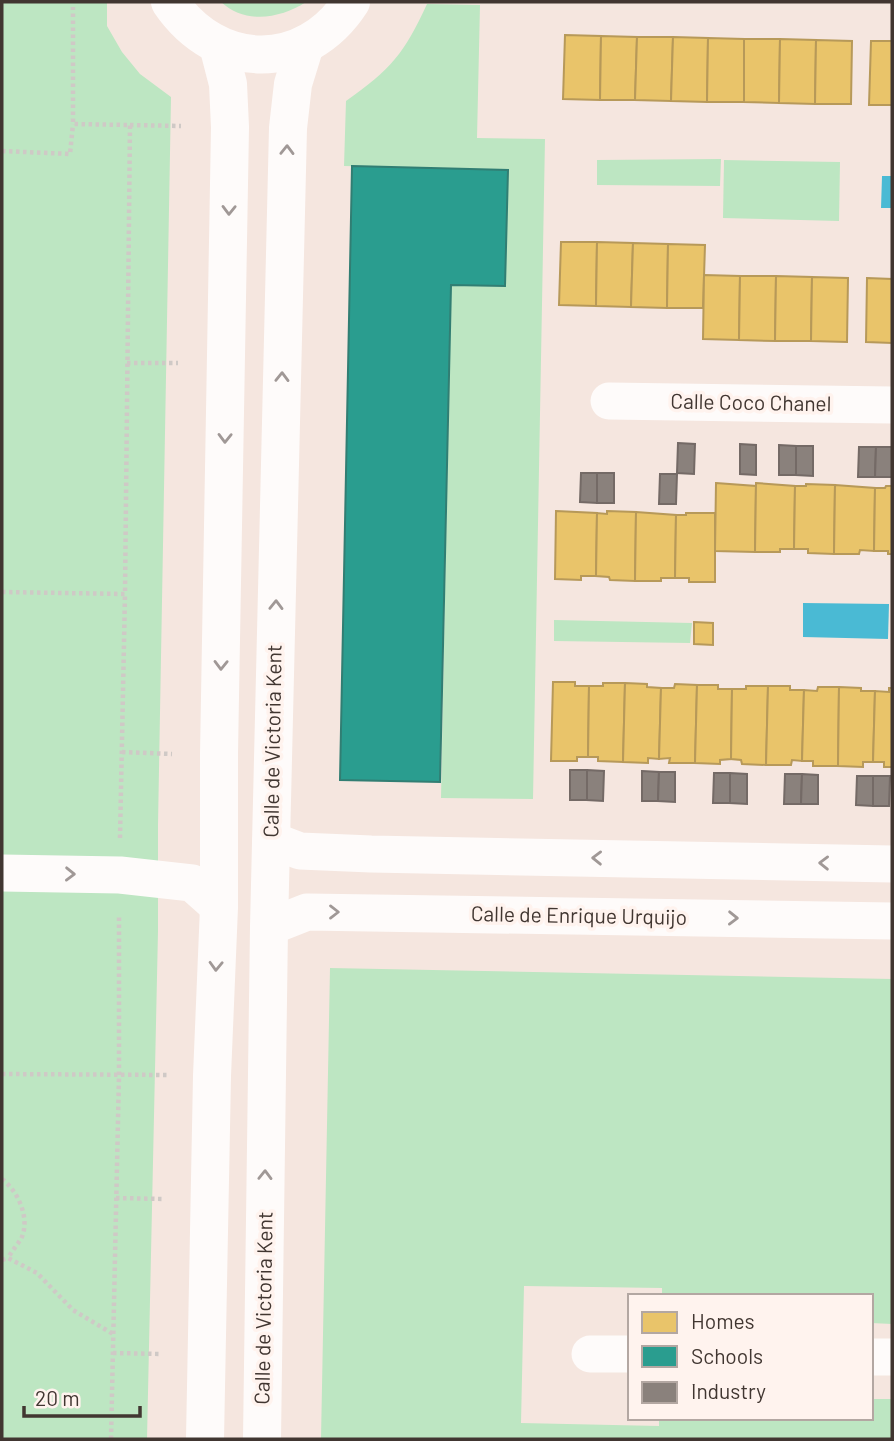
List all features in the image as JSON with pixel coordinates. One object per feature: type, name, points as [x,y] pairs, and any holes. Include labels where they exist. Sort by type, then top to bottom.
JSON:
[{"type":"main road","points":[[170,2],[199,35],[218,45],[247,54],[276,54],[305,45],[324,33],[341,17],[351,2]]},
{"type":"main road","points":[[205,1439],[212,1076],[219,907],[219,754],[230,127],[228,84],[218,45]]},
{"type":"main road","name":"Calle de Victoria Kent","points":[[262,1439],[269,927],[288,128],[293,84],[305,45]]},
{"type":"street","name":"Calle Coco Chanel","points":[[609,401],[892,405]]},
{"type":"street","points":[[271,840],[300,851],[372,854],[892,864]]},
{"type":"street","points":[[2,873],[120,876],[192,883],[219,907]]},
{"type":"street","name":"Calle de Enrique Urquijo","points":[[269,927],[307,912],[892,921]]},
{"type":"street","points":[[590,1354],[628,1354]]},
{"type":"street","points":[[873,1357],[892,1357]]},
{"type":"path","points":[[2,151],[70,154],[73,124],[73,7]]},
{"type":"path","points":[[73,124],[181,126]]},
{"type":"path","points":[[120,838],[130,125]]},
{"type":"path","points":[[127,363],[178,363]]},
{"type":"path","points":[[2,592],[125,594]]},
{"type":"path","points":[[122,752],[172,754]]},
{"type":"path","points":[[111,1439],[119,1075],[119,917]]},
{"type":"path","points":[[2,1074],[169,1075]]},
{"type":"path","points":[[2,1179],[14,1188],[23,1212],[22,1236],[8,1258],[2,1261]]},
{"type":"path","points":[[116,1198],[164,1199]]},
{"type":"path","points":[[8,1258],[37,1273],[73,1310],[113,1334]]},
{"type":"path","points":[[113,1353],[161,1354]]},
{"type":"green space","points":[[2,2],[107,2],[107,26],[122,52],[140,74],[171,97],[147,1439],[2,1439]]},
{"type":"green space","points":[[221,2],[306,2],[286,12],[264,17],[241,14]]},
{"type":"green space","points":[[427,4],[480,5],[477,138],[545,139],[533,799],[441,798],[451,285],[505,285],[508,170],[344,166],[346,101],[395,59],[411,36]]},
{"type":"green space","points":[[721,159],[720,186],[597,185],[597,160]]},
{"type":"green space","points":[[724,160],[840,162],[839,221],[723,218]]},
{"type":"green space","points":[[554,620],[692,623],[690,643],[554,641]]},
{"type":"green space","points":[[330,968],[892,979],[892,1324],[873,1323],[873,1294],[662,1294],[662,1288],[524,1286],[521,1423],[659,1426],[659,1420],[873,1420],[873,1399],[892,1399],[892,1439],[321,1439]]},
{"type":"water","points":[[882,176],[892,176],[892,208],[881,208]]},
{"type":"water","points":[[803,603],[889,604],[888,639],[803,637]]},
{"type":"building: Homes","points":[[565,35],[601,36],[600,100],[563,99]]},
{"type":"building: Homes","points":[[601,36],[637,37],[635,100],[600,100]]},
{"type":"building: Homes","points":[[637,37],[673,37],[671,101],[635,100]]},
{"type":"building: Homes","points":[[673,37],[708,38],[707,102],[671,101]]},
{"type":"building: Homes","points":[[708,38],[744,39],[744,102],[707,102]]},
{"type":"building: Homes","points":[[744,39],[780,39],[779,103],[744,102]]},
{"type":"building: Homes","points":[[780,39],[816,40],[815,104],[779,103]]},
{"type":"building: Homes","points":[[816,40],[852,41],[851,104],[815,104]]},
{"type":"building: Homes","points":[[871,41],[892,41],[892,105],[869,105]]},
{"type":"building: Homes","points":[[561,242],[597,242],[596,306],[559,305]]},
{"type":"building: Homes","points":[[597,242],[633,243],[631,307],[596,306]]},
{"type":"building: Homes","points":[[633,243],[668,244],[667,308],[631,307]]},
{"type":"building: Homes","points":[[668,244],[705,245],[703,308],[667,308]]},
{"type":"building: Homes","points":[[704,275],[740,276],[739,340],[703,339]]},
{"type":"building: Homes","points":[[740,276],[776,276],[775,341],[739,340]]},
{"type":"building: Homes","points":[[776,276],[812,277],[811,341],[775,341]]},
{"type":"building: Homes","points":[[812,277],[848,278],[847,342],[811,341]]},
{"type":"building: Homes","points":[[867,278],[892,279],[892,343],[866,342]]},
{"type":"building: Homes","points":[[716,483],[756,486],[755,552],[715,551]]},
{"type":"building: Homes","points":[[756,483],[795,486],[794,549],[755,552]]},
{"type":"building: Homes","points":[[835,485],[834,554],[808,553],[808,549],[794,549],[795,486]]},
{"type":"building: Homes","points":[[835,485],[875,488],[874,551],[834,554]]},
{"type":"building: Homes","points":[[892,486],[892,554],[888,554],[888,551],[874,551],[875,488]]},
{"type":"building: Homes","points":[[556,511],[597,513],[596,576],[581,576],[581,580],[555,579]]},
{"type":"building: Homes","points":[[607,511],[636,512],[635,581],[610,580],[609,577],[596,576],[597,513],[607,514]]},
{"type":"building: Homes","points":[[636,512],[676,515],[675,578],[635,581]]},
{"type":"building: Homes","points":[[715,513],[715,582],[689,582],[689,578],[675,578],[676,515]]},
{"type":"building: Homes","points":[[694,622],[713,623],[713,645],[694,644]]},
{"type":"building: Homes","points":[[553,682],[575,682],[575,686],[589,686],[588,757],[577,757],[577,761],[551,761]]},
{"type":"building: Homes","points":[[603,683],[625,683],[623,762],[598,761],[598,757],[588,757],[589,686],[603,686]]},
{"type":"building: Homes","points":[[625,683],[661,688],[659,759],[648,758],[648,763],[623,762]]},
{"type":"building: Homes","points":[[675,684],[697,685],[695,763],[669,763],[670,758],[659,759],[661,688],[674,688]]},
{"type":"building: Homes","points":[[697,685],[718,685],[718,689],[732,689],[731,759],[720,760],[720,764],[695,763]]},
{"type":"building: Homes","points":[[746,686],[768,686],[766,765],[742,764],[741,760],[731,759],[732,689],[746,689]]},
{"type":"building: Homes","points":[[768,686],[790,686],[790,690],[804,690],[802,761],[792,760],[791,765],[766,765]]},
{"type":"building: Homes","points":[[818,687],[839,687],[838,766],[813,766],[813,761],[802,761],[804,690],[817,691]]},
{"type":"building: Homes","points":[[839,687],[875,691],[873,762],[863,762],[863,767],[838,766]]},
{"type":"building: Homes","points":[[889,688],[892,688],[892,767],[884,767],[884,762],[873,762],[875,691],[889,692]]},
{"type":"building: Schools","points":[[352,166],[508,170],[505,286],[451,285],[440,782],[340,780]]},
{"type":"building: Industry","points":[[678,443],[695,444],[694,474],[677,473]]},
{"type":"building: Industry","points":[[740,444],[756,445],[756,475],[740,474]]},
{"type":"building: Industry","points":[[779,445],[796,446],[796,475],[779,475]]},
{"type":"building: Industry","points":[[796,446],[813,446],[813,476],[796,475]]},
{"type":"building: Industry","points":[[859,447],[876,447],[875,477],[858,477]]},
{"type":"building: Industry","points":[[876,447],[892,447],[892,477],[875,477]]},
{"type":"building: Industry","points":[[581,473],[597,473],[597,503],[580,502]]},
{"type":"building: Industry","points":[[597,473],[614,473],[614,503],[597,503]]},
{"type":"building: Industry","points":[[660,474],[677,474],[676,504],[659,504]]},
{"type":"building: Industry","points":[[570,770],[587,770],[587,800],[570,800]]},
{"type":"building: Industry","points":[[587,770],[604,771],[603,801],[587,800]]},
{"type":"building: Industry","points":[[642,771],[659,772],[658,801],[642,801]]},
{"type":"building: Industry","points":[[659,772],[675,772],[675,802],[658,801]]},
{"type":"building: Industry","points":[[714,773],[730,773],[730,803],[713,803]]},
{"type":"building: Industry","points":[[730,773],[747,774],[747,804],[730,803]]},
{"type":"building: Industry","points":[[785,774],[802,774],[801,804],[784,804]]},
{"type":"building: Industry","points":[[802,774],[818,775],[818,804],[801,804]]},
{"type":"building: Industry","points":[[857,776],[873,776],[873,806],[856,805]]},
{"type":"building: Industry","points":[[873,776],[890,776],[889,806],[873,806]]}]
